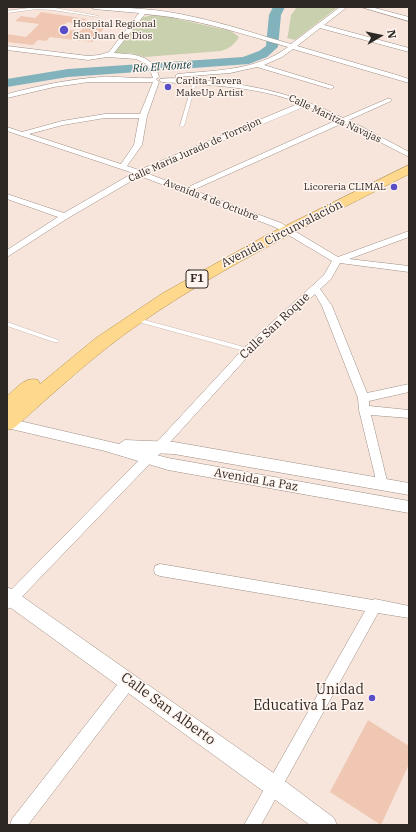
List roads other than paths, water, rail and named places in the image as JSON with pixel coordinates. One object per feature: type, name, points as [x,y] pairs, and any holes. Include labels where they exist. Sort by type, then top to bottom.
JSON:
[{"type":"highway","name":"Avenida Circunvalación","points":[[7,423],[80,361],[134,319],[283,228],[409,156]]},
{"type":"highway","name":"Avenida Circunvalación","points":[[7,406],[69,354],[124,313],[174,281],[283,228],[407,172]]},
{"type":"street","points":[[94,7],[169,14],[193,18],[409,81]]},
{"type":"street","points":[[169,14],[173,7]]},
{"type":"street","points":[[7,96],[88,80],[110,79],[141,82],[157,78],[260,66],[280,56],[344,7]]},
{"type":"street","points":[[364,7],[409,18]]},
{"type":"street","points":[[107,56],[143,12]]},
{"type":"street","points":[[319,26],[409,50]]},
{"type":"street","points":[[7,48],[88,58],[134,56],[148,62],[157,78],[143,116],[138,145],[123,167]]},
{"type":"street","points":[[260,66],[331,87]]},
{"type":"street","name":"Calle Maritza Navajas","points":[[157,78],[240,86],[279,94],[306,103],[342,120],[409,156]]},
{"type":"street","points":[[187,190],[389,100]]},
{"type":"street","name":"Calle Maria Jurado de Torrejon","points":[[7,254],[65,216],[139,172],[306,103]]},
{"type":"street","points":[[21,134],[62,123],[105,116],[143,116]]},
{"type":"street","name":"Avenida 4 de Octubre","points":[[7,129],[139,172],[283,228],[337,260]]},
{"type":"street","points":[[7,196],[65,216]]},
{"type":"street","points":[[337,260],[409,234]]},
{"type":"street","points":[[337,260],[409,269]]},
{"type":"street","name":"Calle San Roque","points":[[8,599],[159,447],[248,350],[328,277],[337,260]]},
{"type":"street","points":[[315,288],[327,306],[363,398],[364,410],[382,485]]},
{"type":"street","points":[[363,398],[409,388]]},
{"type":"street","points":[[364,410],[409,414]]},
{"type":"street","name":"Avenida La Paz","points":[[7,423],[105,445],[168,464],[409,507]]},
{"type":"street","name":"Avenida La Paz","points":[[105,445],[174,448],[409,489]]},
{"type":"street","points":[[160,570],[409,612]]},
{"type":"street","name":"Calle San Alberto","points":[[8,599],[128,681],[327,825]]},
{"type":"street","points":[[252,825],[275,786],[374,605]]},
{"type":"street","points":[[18,825],[128,681]]},
{"type":"lane","points":[[7,12],[37,8],[54,8],[98,16]]},
{"type":"lane","points":[[182,126],[194,82]]},
{"type":"lane","points":[[134,319],[248,350]]},
{"type":"lane","points":[[7,324],[56,341]]},
{"type":"waterway","name":"Río El Monte","points":[[7,83],[68,73],[245,61],[263,54],[272,47],[275,15],[279,7]]},
{"type":"place","name":"Hospital Regional San Juan de Dios","points":[[64,30]]},
{"type":"place","name":"Carlita Tavera MakeUp Artist","points":[[168,87]]},
{"type":"place","name":"Licoreria CLIMAL","points":[[394,187]]},
{"type":"place","name":"Unidad Educativa La Paz","points":[[372,698]]}]
